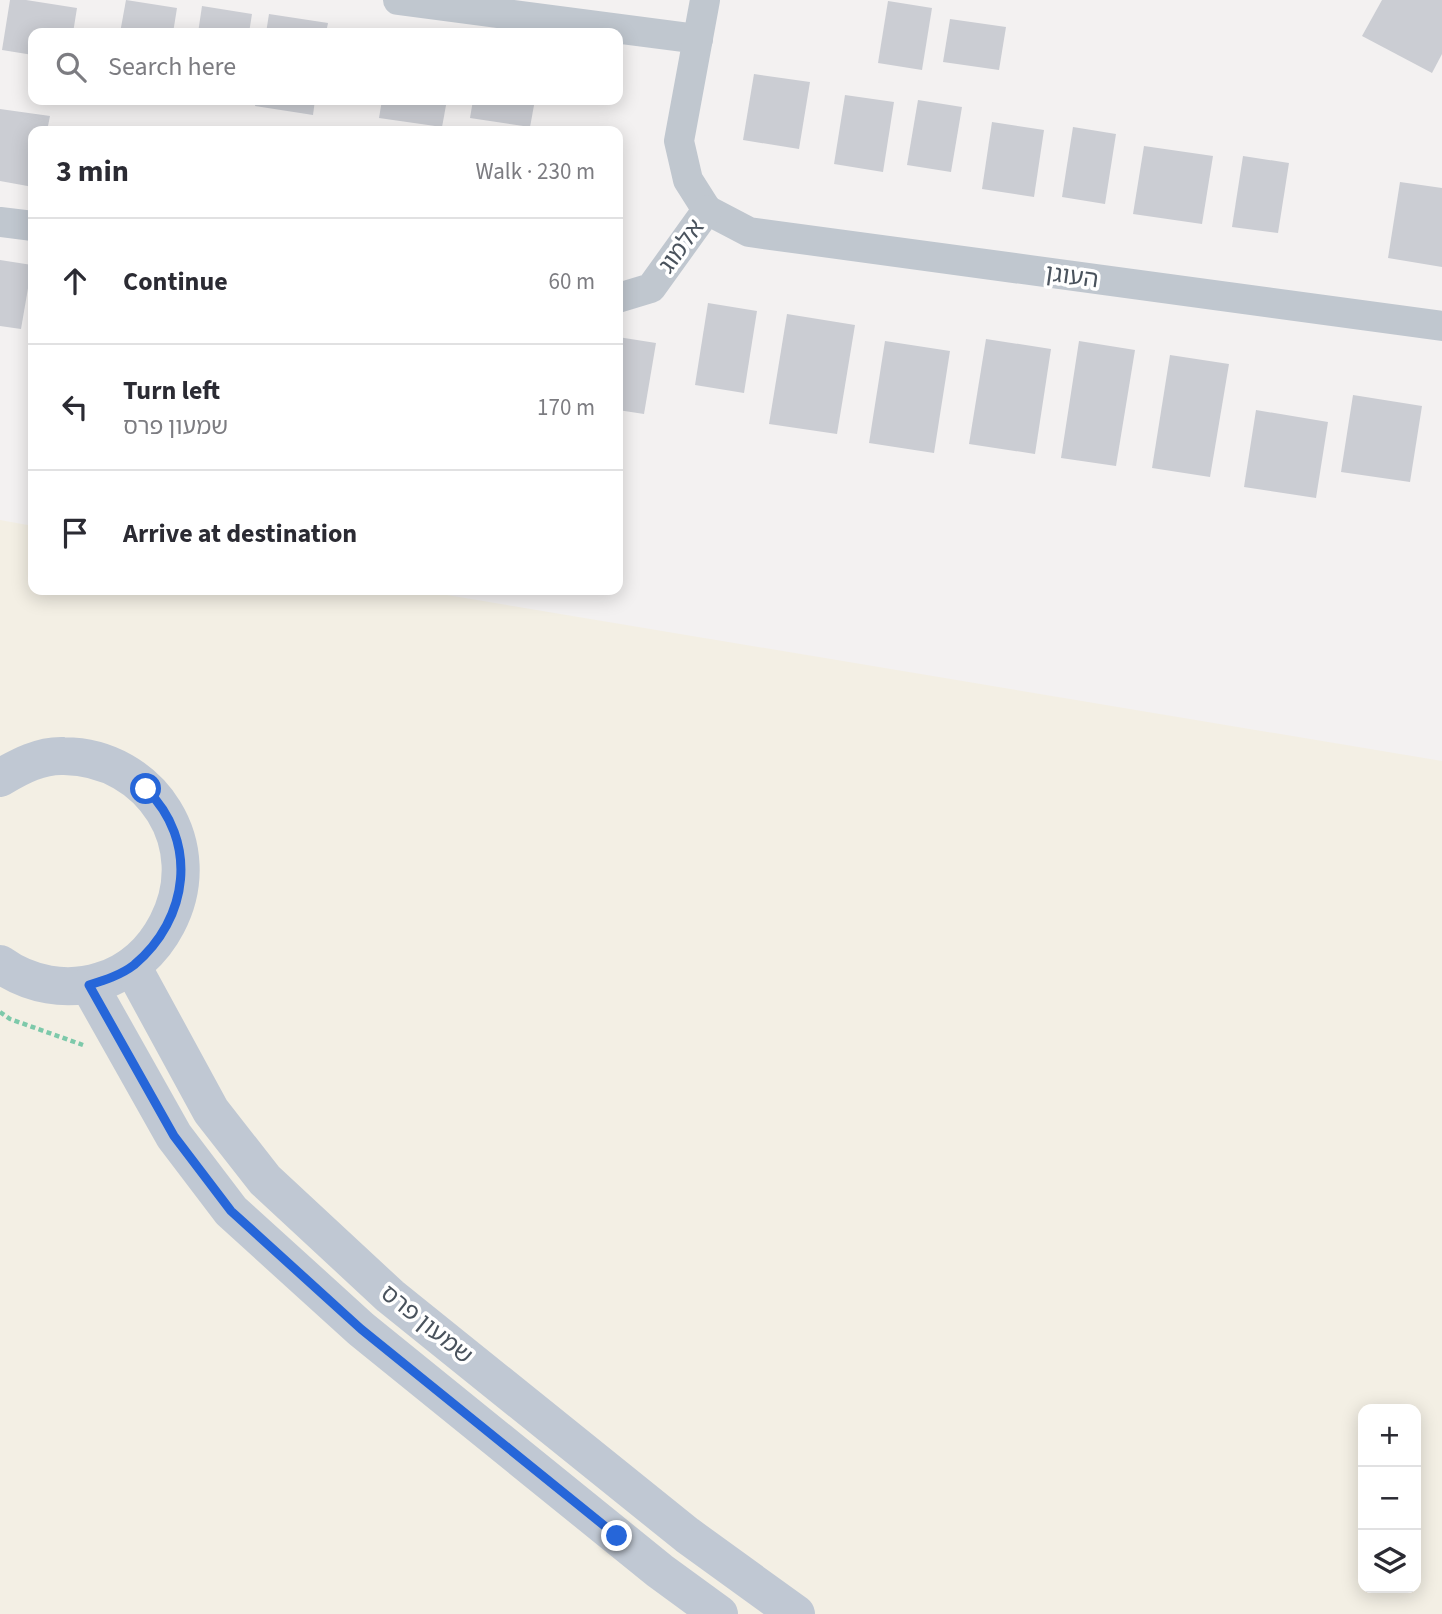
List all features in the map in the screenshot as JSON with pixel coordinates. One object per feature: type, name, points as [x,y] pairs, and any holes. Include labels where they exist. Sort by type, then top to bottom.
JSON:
[{"type":"main road","points":[[0,778],[26,762],[63,755],[99,760],[133,776],[159,802],[176,834],[182,871],[176,908],[159,941],[132,966],[112,978],[89,985],[52,986],[15,975],[0,964]]},
{"type":"main road","name":"שמעון פרס","points":[[132,966],[211,1111],[264,1180],[401,1304],[687,1535],[796,1614]]},
{"type":"main road","name":"שמעון פרס","points":[[89,985],[174,1136],[231,1211],[361,1329],[660,1571],[719,1614]]},
{"type":"street","points":[[398,0],[613,28]]},
{"type":"street","points":[[705,0],[678,141],[688,180],[707,210]]},
{"type":"street","points":[[623,29],[698,39]]},
{"type":"street","name":"אלמוג","points":[[623,296],[650,288],[707,210]]},
{"type":"street","name":"העוגן","points":[[707,210],[749,232],[1442,326]]},
{"type":"street","points":[[0,222],[28,225]]},
{"type":"sand","points":[[0,520],[28,525],[28,595],[447,595],[1442,761],[1442,1614],[0,1614]]},
{"type":"building","points":[[10,0],[77,8],[74,28],[28,28],[28,54],[2,50]]},
{"type":"building","points":[[126,0],[177,8],[174,28],[121,28]]},
{"type":"building","points":[[1382,0],[1442,0],[1442,54],[1432,73],[1362,36]]},
{"type":"building","points":[[888,1],[932,8],[922,70],[878,63]]},
{"type":"building","points":[[202,6],[252,14],[250,28],[199,28]]},
{"type":"building","points":[[269,14],[328,23],[327,28],[267,28]]},
{"type":"building","points":[[950,19],[1006,27],[999,70],[943,62]]},
{"type":"building","points":[[754,74],[810,82],[799,149],[743,140]]},
{"type":"building","points":[[845,95],[894,102],[883,172],[834,164]]},
{"type":"building","points":[[918,100],[962,107],[951,172],[907,165]]},
{"type":"building","points":[[255,105],[314,105],[313,115]]},
{"type":"building","points":[[381,105],[446,105],[442,126],[379,118]]},
{"type":"building","points":[[472,105],[534,105],[530,126],[470,118]]},
{"type":"building","points":[[0,109],[50,116],[48,126],[28,126],[28,186],[0,181]]},
{"type":"building","points":[[992,122],[1044,130],[1034,197],[982,189]]},
{"type":"building","points":[[1073,127],[1116,134],[1105,204],[1062,197]]},
{"type":"building","points":[[1144,146],[1213,156],[1202,224],[1133,214]]},
{"type":"building","points":[[1243,156],[1289,163],[1278,233],[1232,227]]},
{"type":"building","points":[[1400,182],[1442,188],[1442,267],[1388,258]]},
{"type":"building","points":[[0,260],[28,264],[28,288],[21,329],[0,326]]},
{"type":"building","points":[[708,303],[757,311],[744,393],[695,385]]},
{"type":"building","points":[[787,314],[855,325],[837,434],[769,424]]},
{"type":"building","points":[[623,338],[656,343],[644,414],[623,411]]},
{"type":"building","points":[[986,339],[1051,349],[1035,454],[969,444]]},
{"type":"building","points":[[885,341],[950,351],[934,453],[869,443]]},
{"type":"building","points":[[1079,341],[1135,350],[1116,466],[1061,458]]},
{"type":"building","points":[[1170,355],[1229,364],[1210,477],[1152,468]]},
{"type":"building","points":[[1353,395],[1422,406],[1410,482],[1341,472]]},
{"type":"building","points":[[1256,410],[1328,422],[1316,498],[1244,487]]},
{"type":"route","points":[[146,789],[159,802],[176,834],[182,871],[176,908],[159,941],[132,966],[112,978],[89,985],[174,1136],[231,1211],[361,1329],[617,1536]]}]
